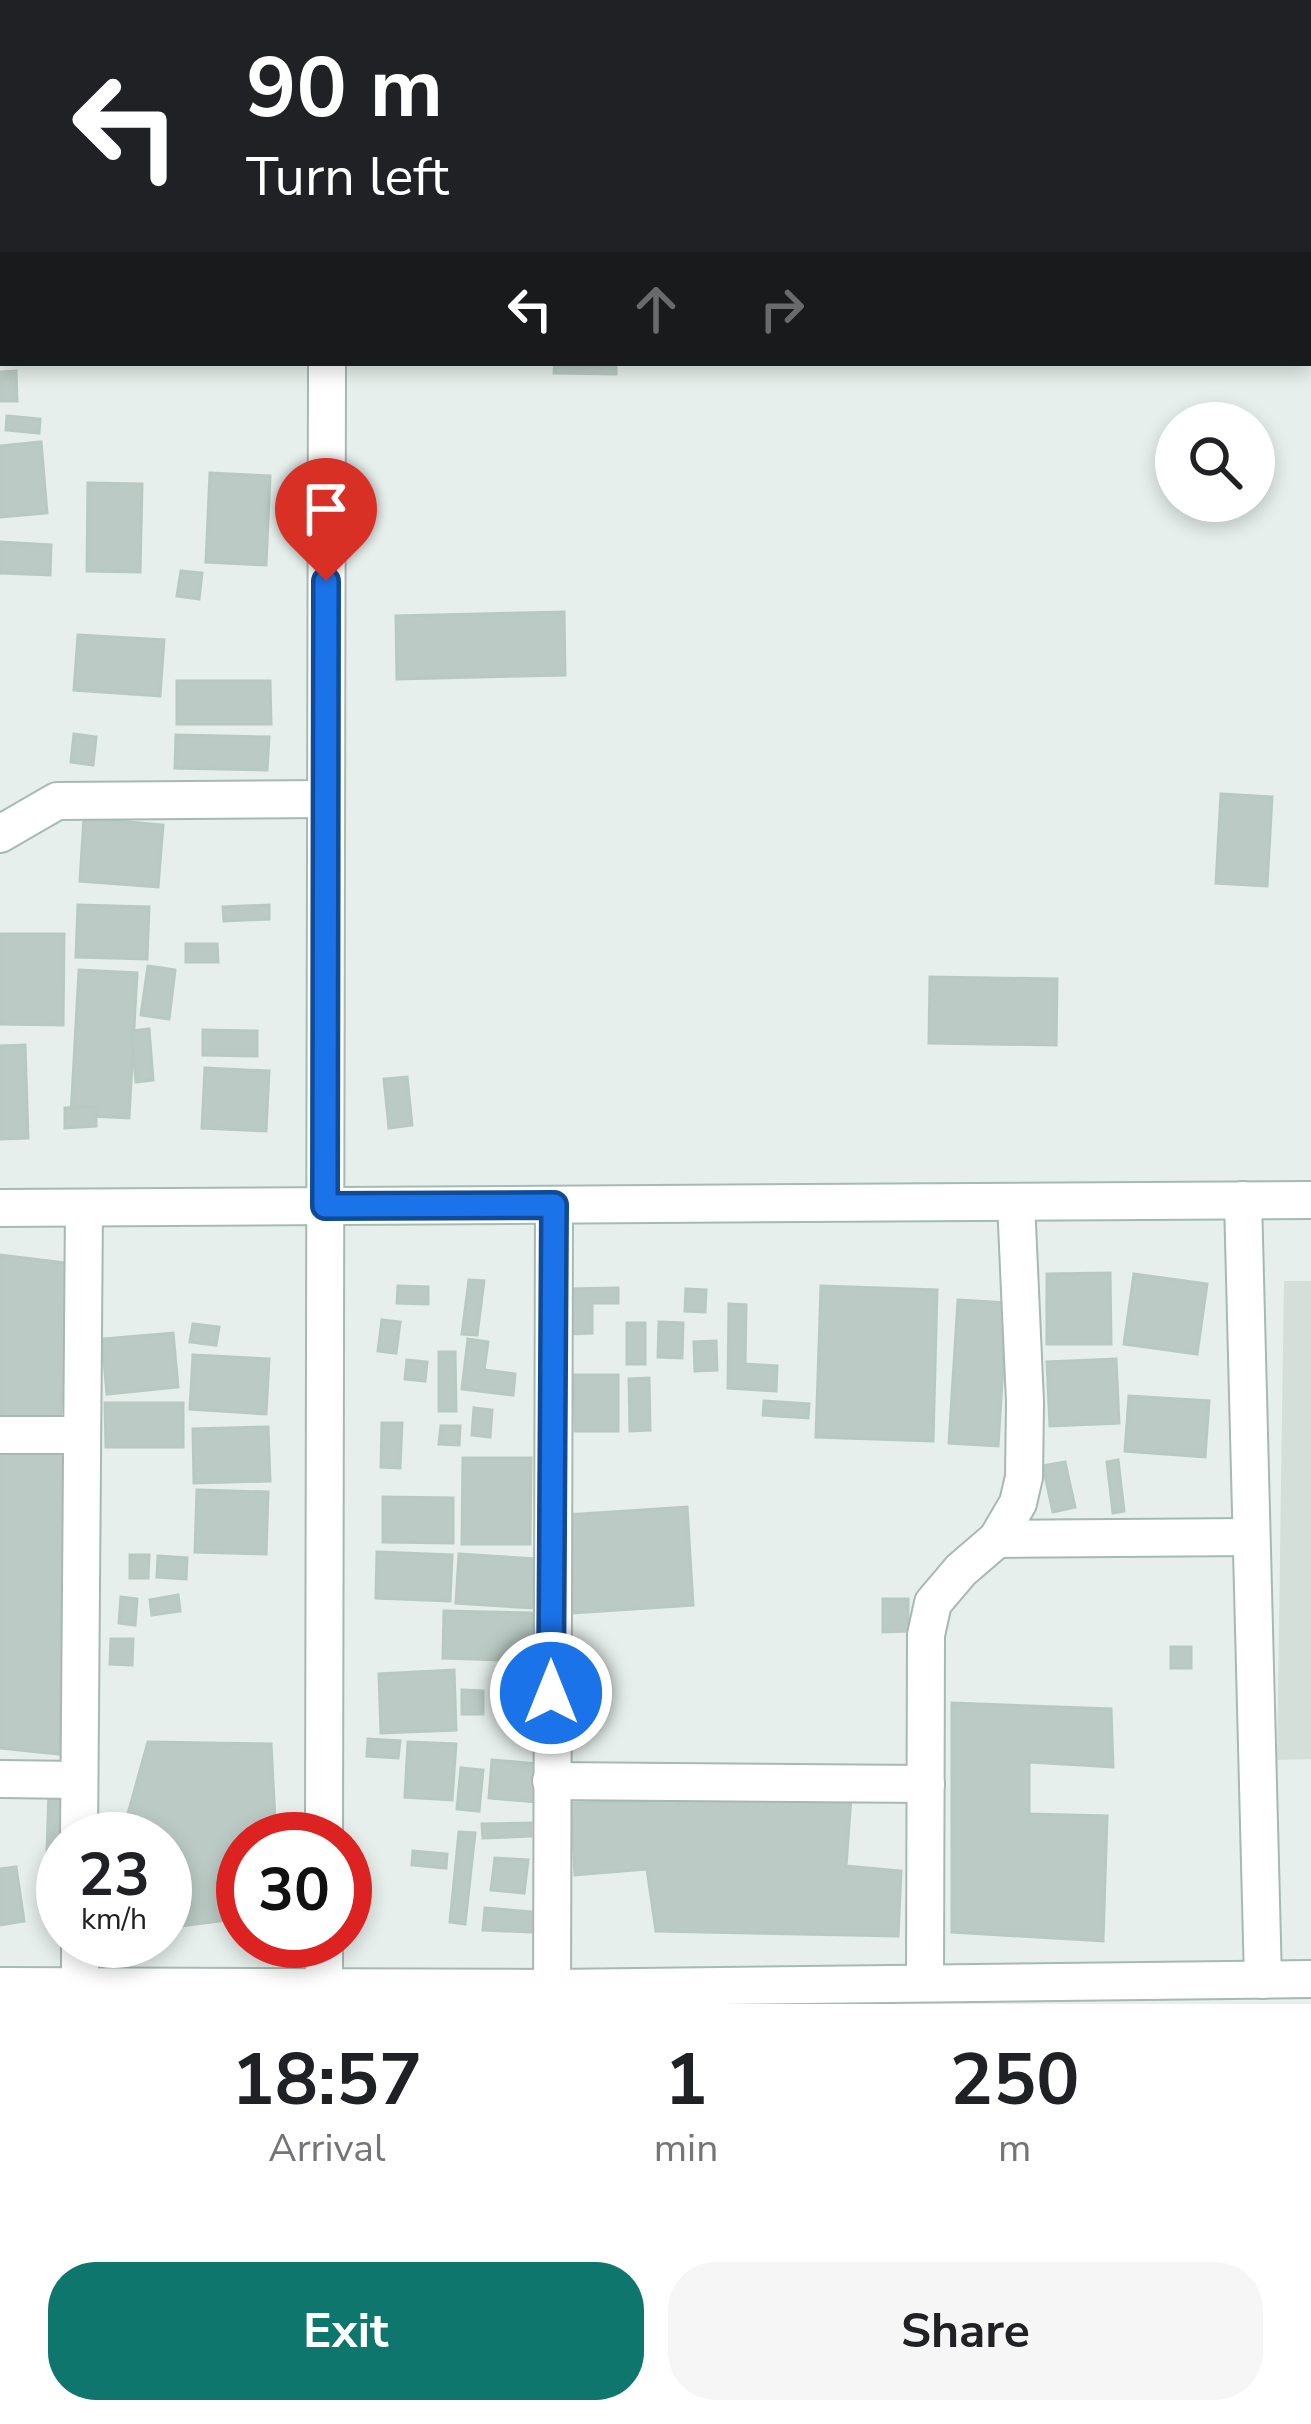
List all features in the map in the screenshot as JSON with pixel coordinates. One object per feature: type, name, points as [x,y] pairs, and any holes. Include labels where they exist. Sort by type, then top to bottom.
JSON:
[{"type":"street","points":[[324,1812],[327,366]]},
{"type":"street","points":[[0,834],[57,801],[326,799]]},
{"type":"street","points":[[1243,1200],[1263,1980]]},
{"type":"street","points":[[0,1208],[1311,1200]]},
{"type":"street","points":[[926,1982],[926,1635],[933,1604],[961,1570],[997,1539],[1018,1502],[1024,1477],[1016,1202]]},
{"type":"street","points":[[552,1996],[554,1205]]},
{"type":"street","points":[[79,1812],[83,1208]]},
{"type":"street","points":[[0,1435],[82,1435]]},
{"type":"street","points":[[997,1539],[1252,1537]]},
{"type":"street","points":[[0,1779],[79,1780]]},
{"type":"street","points":[[551,1780],[926,1784]]},
{"type":"street","points":[[80,1968],[80,1985]]},
{"type":"street","points":[[11,1992],[80,1985],[552,1996],[926,1982],[1018,1993],[1224,1992],[1263,1980],[1311,1979]]},
{"type":"shaded area","points":[[1284,1281],[1311,1281],[1311,1759],[1277,1760]]},
{"type":"building","points":[[555,366],[616,366],[616,374],[554,373]]},
{"type":"building","points":[[16,371],[17,401],[0,401],[0,372]]},
{"type":"building","points":[[7,416],[40,419],[39,433],[6,430]]},
{"type":"building","points":[[41,442],[47,513],[0,517],[0,446]]},
{"type":"building","points":[[210,473],[270,476],[266,565],[206,562]]},
{"type":"building","points":[[88,483],[142,484],[140,572],[87,571]]},
{"type":"building","points":[[0,542],[51,545],[50,575],[0,573]]},
{"type":"building","points":[[181,571],[202,573],[199,599],[177,596]]},
{"type":"building","points":[[564,612],[565,675],[397,679],[396,616]]},
{"type":"building","points":[[78,635],[164,640],[160,696],[74,690]]},
{"type":"building","points":[[177,681],[270,681],[271,724],[177,724]]},
{"type":"building","points":[[74,734],[96,737],[93,765],[71,762]]},
{"type":"building","points":[[176,735],[269,737],[267,770],[175,768]]},
{"type":"building","points":[[1221,794],[1272,797],[1267,886],[1216,883]]},
{"type":"building","points":[[84,818],[163,825],[158,887],[80,881]]},
{"type":"building","points":[[78,905],[149,907],[147,959],[76,957]]},
{"type":"building","points":[[269,905],[269,919],[224,921],[223,907]]},
{"type":"building","points":[[0,934],[64,934],[63,1025],[0,1024]]},
{"type":"building","points":[[186,944],[217,944],[218,962],[186,962]]},
{"type":"building","points":[[148,966],[175,970],[169,1019],[141,1015]]},
{"type":"building","points":[[79,970],[137,973],[129,1118],[71,1115]]},
{"type":"building","points":[[930,977],[1057,979],[1056,1045],[929,1043]]},
{"type":"building","points":[[149,1029],[153,1080],[136,1082],[131,1031]]},
{"type":"building","points":[[203,1030],[257,1031],[257,1056],[203,1055]]},
{"type":"building","points":[[25,1045],[28,1138],[0,1139],[0,1046]]},
{"type":"building","points":[[205,1068],[269,1071],[266,1131],[202,1128]]},
{"type":"building","points":[[407,1077],[412,1125],[389,1128],[384,1079]]},
{"type":"building","points":[[96,1107],[96,1126],[65,1128],[65,1108]]},
{"type":"building","points":[[0,1255],[74,1264],[60,1418],[0,1421]]},
{"type":"building","points":[[1110,1273],[1111,1344],[1047,1344],[1047,1274]]},
{"type":"building","points":[[1134,1274],[1207,1284],[1197,1354],[1124,1344]]},
{"type":"building","points":[[469,1280],[484,1281],[477,1335],[462,1334]]},
{"type":"building","points":[[398,1286],[428,1287],[428,1304],[397,1303]]},
{"type":"building","points":[[821,1286],[937,1290],[933,1441],[816,1437]]},
{"type":"building","points":[[618,1288],[618,1303],[592,1303],[592,1333],[570,1334],[570,1289]]},
{"type":"building","points":[[686,1289],[706,1290],[705,1312],[685,1311]]},
{"type":"building","points":[[958,1300],[1007,1303],[998,1446],[949,1443]]},
{"type":"building","points":[[729,1304],[746,1305],[745,1364],[777,1366],[776,1391],[728,1388]]},
{"type":"building","points":[[382,1320],[400,1322],[396,1353],[378,1351]]},
{"type":"building","points":[[659,1322],[683,1323],[682,1358],[658,1357]]},
{"type":"building","points":[[627,1323],[645,1323],[645,1364],[627,1364]]},
{"type":"building","points":[[193,1324],[219,1327],[216,1345],[190,1342]]},
{"type":"building","points":[[173,1333],[178,1387],[107,1394],[102,1339]]},
{"type":"building","points":[[468,1339],[488,1342],[484,1370],[515,1374],[513,1395],[462,1389]]},
{"type":"building","points":[[716,1341],[717,1370],[695,1371],[694,1342]]},
{"type":"building","points":[[439,1352],[455,1352],[456,1411],[439,1411]]},
{"type":"building","points":[[193,1355],[269,1359],[266,1414],[190,1409]]},
{"type":"building","points":[[1116,1359],[1119,1423],[1050,1426],[1047,1362]]},
{"type":"building","points":[[407,1360],[427,1362],[425,1381],[405,1379]]},
{"type":"building","points":[[574,1375],[618,1375],[618,1431],[575,1431]]},
{"type":"building","points":[[649,1378],[650,1430],[630,1431],[629,1379]]},
{"type":"building","points":[[1129,1396],[1209,1401],[1205,1457],[1125,1451]]},
{"type":"building","points":[[764,1401],[809,1404],[808,1418],[763,1415]]},
{"type":"building","points":[[105,1403],[183,1403],[183,1447],[106,1447]]},
{"type":"building","points":[[474,1408],[492,1410],[490,1437],[472,1435]]},
{"type":"building","points":[[382,1423],[402,1423],[400,1468],[381,1467]]},
{"type":"building","points":[[441,1426],[460,1426],[459,1445],[439,1444]]},
{"type":"building","points":[[268,1427],[270,1481],[194,1483],[193,1429]]},
{"type":"building","points":[[70,1445],[59,1754],[0,1748],[0,1447]]},
{"type":"building","points":[[463,1458],[531,1458],[530,1544],[462,1544]]},
{"type":"building","points":[[1118,1460],[1124,1511],[1113,1513],[1107,1462]]},
{"type":"building","points":[[1065,1462],[1075,1507],[1053,1512],[1043,1466]]},
{"type":"building","points":[[197,1490],[268,1492],[266,1554],[195,1552]]},
{"type":"building","points":[[383,1497],[453,1498],[453,1543],[383,1542]]},
{"type":"building","points":[[687,1507],[693,1605],[573,1613],[567,1515]]},
{"type":"building","points":[[377,1552],[452,1555],[450,1601],[376,1598]]},
{"type":"building","points":[[459,1554],[536,1559],[533,1608],[456,1603]]},
{"type":"building","points":[[130,1555],[149,1555],[148,1578],[130,1578]]},
{"type":"building","points":[[158,1556],[187,1558],[186,1579],[157,1577]]},
{"type":"building","points":[[178,1595],[180,1611],[152,1615],[150,1600]]},
{"type":"building","points":[[121,1597],[137,1599],[135,1625],[119,1623]]},
{"type":"building","points":[[883,1599],[908,1599],[908,1631],[883,1632]]},
{"type":"building","points":[[444,1611],[533,1613],[531,1661],[443,1658]]},
{"type":"building","points":[[111,1639],[133,1639],[132,1665],[110,1664]]},
{"type":"building","points":[[1171,1647],[1191,1647],[1191,1668],[1171,1668]]},
{"type":"building","points":[[454,1670],[456,1730],[381,1733],[379,1674]]},
{"type":"building","points":[[462,1690],[483,1691],[483,1714],[462,1714]]},
{"type":"building","points":[[952,1703],[1111,1709],[1113,1767],[1029,1762],[1029,1814],[1107,1816],[1103,1941],[952,1932]]},
{"type":"building","points":[[368,1739],[400,1741],[398,1758],[367,1756]]},
{"type":"building","points":[[148,1742],[271,1744],[275,1812],[216,1812],[216,1921],[192,1925],[192,1812],[129,1812]]},
{"type":"building","points":[[408,1742],[456,1744],[452,1800],[405,1797]]},
{"type":"building","points":[[492,1760],[539,1764],[536,1802],[489,1798]]},
{"type":"building","points":[[461,1768],[483,1770],[479,1811],[457,1809]]},
{"type":"building","points":[[49,1790],[70,1790],[68,1812],[48,1812]]},
{"type":"building","points":[[851,1797],[846,1866],[901,1871],[898,1936],[656,1931],[647,1869],[575,1875],[571,1803]]},
{"type":"building","points":[[531,1823],[531,1836],[483,1838],[482,1824]]},
{"type":"building","points":[[459,1832],[475,1833],[465,1924],[450,1922]]},
{"type":"building","points":[[413,1851],[447,1854],[446,1868],[412,1865]]},
{"type":"building","points":[[495,1858],[528,1860],[524,1893],[491,1890]]},
{"type":"building","points":[[16,1867],[24,1921],[0,1925],[0,1869]]},
{"type":"building","points":[[485,1908],[533,1912],[531,1932],[483,1930]]},
{"type":"route","points":[[326,581],[325,1206],[554,1205],[551,1693]]}]
